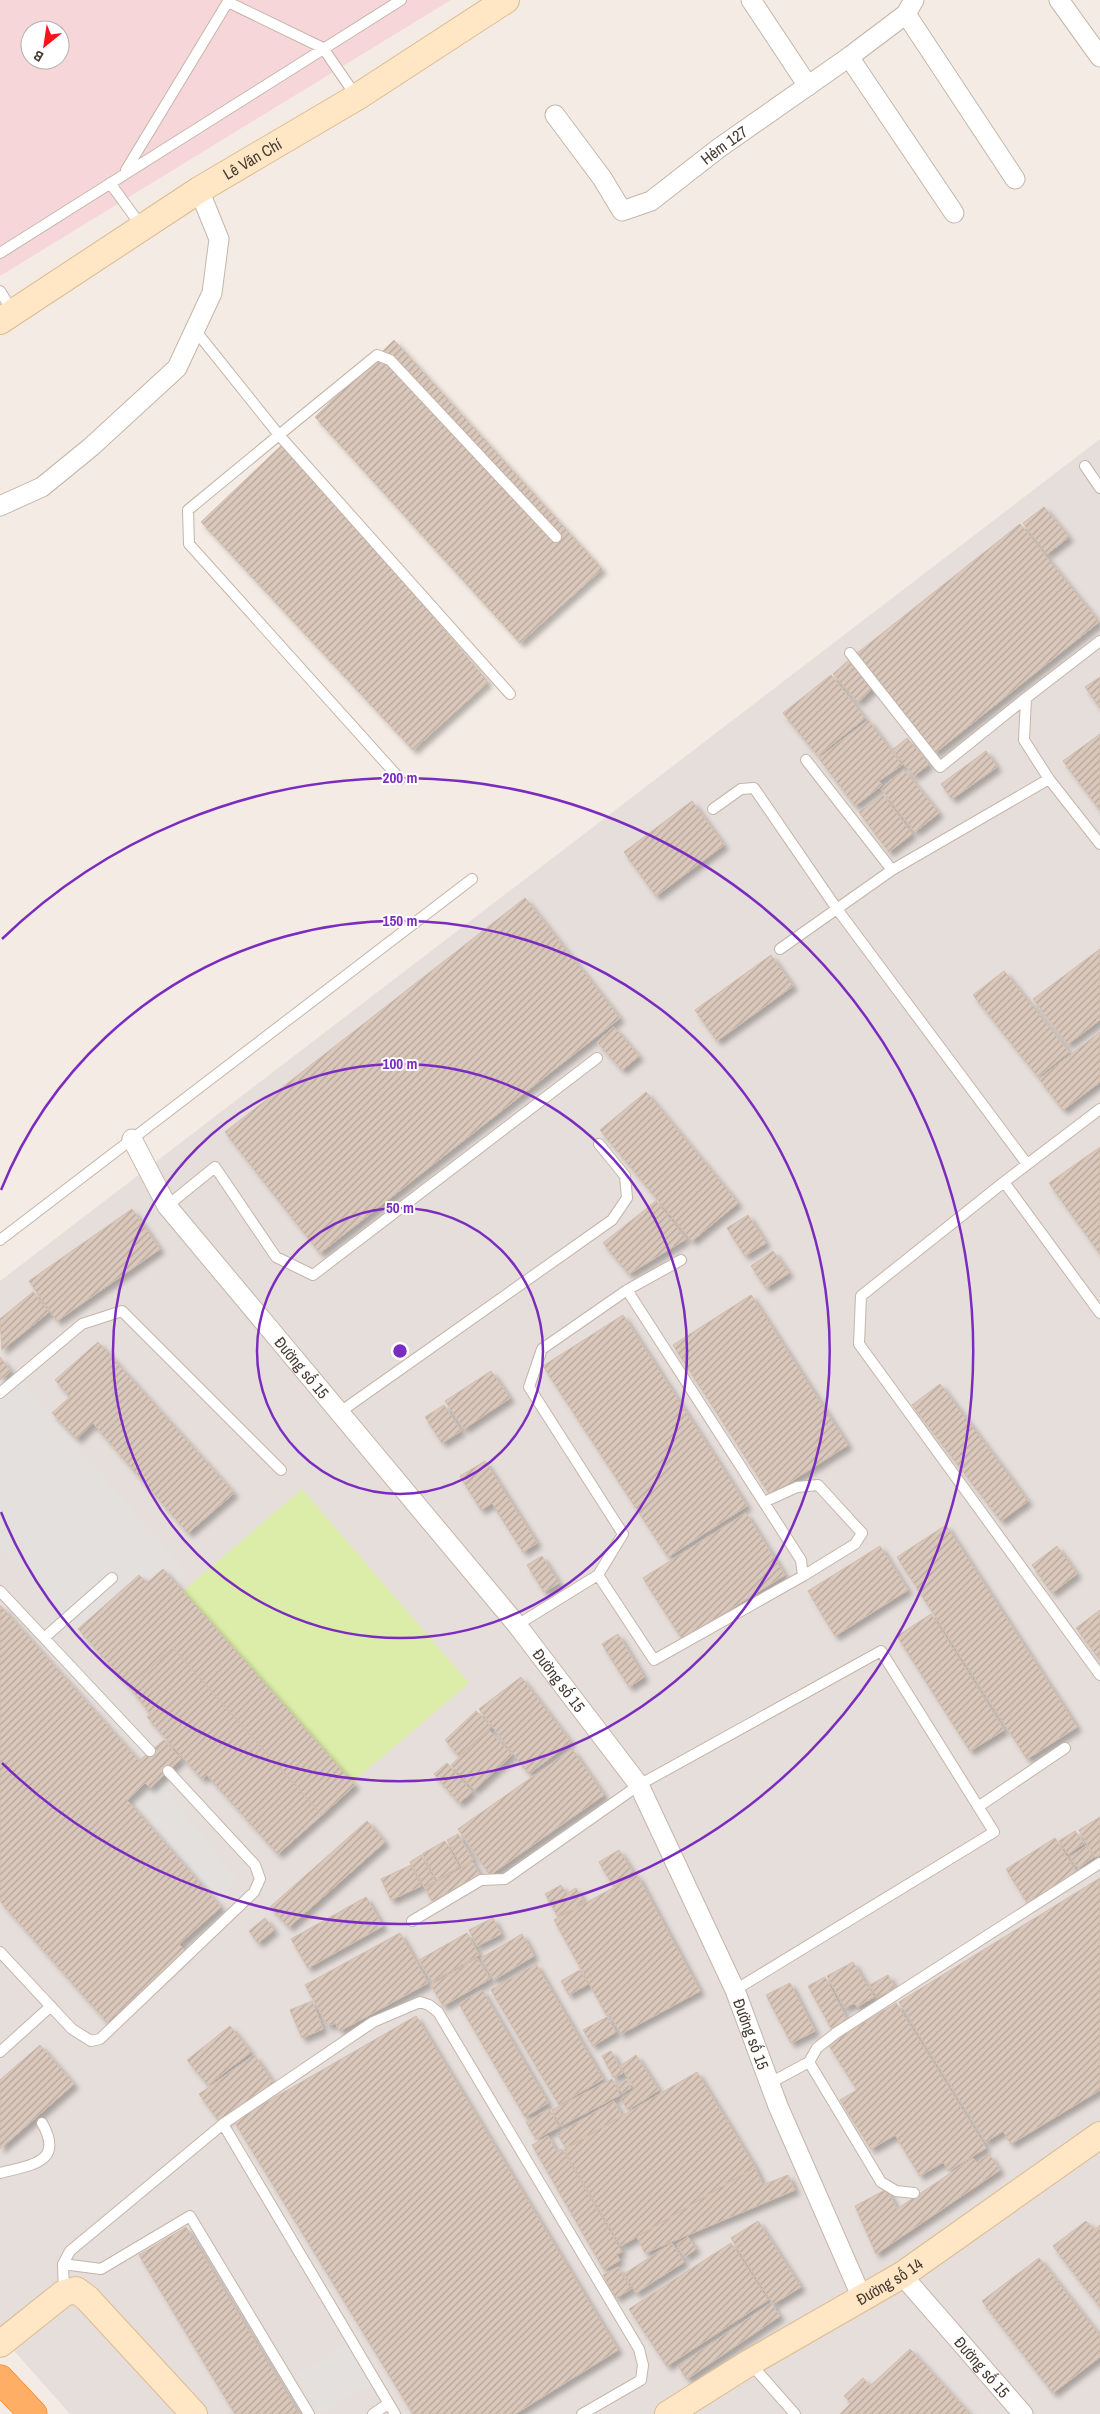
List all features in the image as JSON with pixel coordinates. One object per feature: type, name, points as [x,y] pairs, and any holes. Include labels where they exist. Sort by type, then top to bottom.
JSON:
[{"type":"highway","points":[[0,2379],[33,2414]]},
{"type":"highway","points":[[0,2406],[7,2414]]},
{"type":"street","name":"Lê Văn Chí","points":[[7,317],[199,190],[357,97],[506,0]]},
{"type":"street","points":[[751,0],[808,86]]},
{"type":"street","points":[[1058,0],[1100,57]]},
{"type":"street","points":[[910,7],[1015,179]]},
{"type":"street","name":"Hẻm 127","points":[[556,115],[602,178],[622,211],[651,201],[719,148],[850,57],[910,7]]},
{"type":"street","points":[[850,57],[954,213]]},
{"type":"street","points":[[0,506],[42,487],[90,448],[177,368],[212,293],[219,239],[199,190]]},
{"type":"street","name":"Đường số 15","points":[[132,1139],[167,1206],[517,1625],[639,1785],[735,1990],[770,2083],[862,2298]]},
{"type":"street","name":"Đường số 14","points":[[668,2414],[749,2363],[902,2275],[1100,2135]]},
{"type":"street","name":"Đường số 15","points":[[902,2275],[1023,2414]]},
{"type":"street","points":[[0,2344],[64,2292],[76,2290],[87,2298],[194,2414]]},
{"type":"lane","points":[[380,0],[386,9]]},
{"type":"lane","points":[[0,253],[401,0]]},
{"type":"lane","points":[[124,174],[229,1],[323,48],[357,97]]},
{"type":"lane","points":[[110,183],[142,228]]},
{"type":"lane","points":[[0,291],[7,317]]},
{"type":"lane","points":[[195,330],[278,434],[510,694]]},
{"type":"lane","points":[[400,778],[189,544],[188,510],[278,434],[377,355],[390,360],[556,537]]},
{"type":"lane","points":[[1085,466],[1100,488]]},
{"type":"lane","points":[[850,653],[940,767],[1100,641]]},
{"type":"lane","points":[[1026,698],[1024,740],[1049,779],[1100,844]]},
{"type":"lane","points":[[806,760],[892,870]]},
{"type":"lane","points":[[780,949],[892,870],[1049,779]]},
{"type":"lane","points":[[713,809],[741,790],[754,788],[837,909],[1027,1164]]},
{"type":"lane","points":[[0,1240],[472,879]]},
{"type":"lane","points":[[167,1206],[215,1167],[276,1256],[313,1274],[597,1058]]},
{"type":"lane","points":[[1100,1109],[860,1296],[859,1344],[1100,1675]]},
{"type":"lane","points":[[340,1412],[612,1220],[627,1198],[625,1176],[599,1144]]},
{"type":"lane","points":[[1004,1182],[1100,1313]]},
{"type":"lane","points":[[517,1625],[598,1575],[623,1534],[529,1387],[542,1349],[627,1290],[681,1260]]},
{"type":"lane","points":[[627,1290],[801,1560],[803,1576]]},
{"type":"lane","points":[[0,1393],[82,1324],[122,1312],[280,1470]]},
{"type":"lane","points":[[598,1575],[654,1660],[803,1576],[855,1544],[862,1533],[818,1485],[797,1487],[764,1502]]},
{"type":"lane","points":[[44,1638],[112,1578]]},
{"type":"lane","points":[[0,1592],[150,1751]]},
{"type":"lane","points":[[412,1921],[481,1880],[505,1879],[639,1785],[882,1651],[994,1832],[735,1990]]},
{"type":"lane","points":[[978,1807],[1065,1748]]},
{"type":"lane","points":[[0,1952],[83,2038],[91,2041],[100,2039],[254,1892],[260,1879],[254,1865],[168,1771]]},
{"type":"lane","points":[[770,2083],[809,2062],[816,2048],[836,2032],[1100,1863]]},
{"type":"lane","points":[[64,2292],[63,2264],[70,2251],[223,2124],[373,2022],[420,2002],[429,2005],[438,2012],[639,2349],[643,2365],[641,2380],[582,2414]]},
{"type":"lane","points":[[0,2052],[51,2006]]},
{"type":"lane","points":[[809,2062],[881,2182],[896,2191],[914,2193]]},
{"type":"lane","points":[[0,2173],[39,2163],[46,2157],[50,2147],[49,2135],[42,2123]]},
{"type":"lane","points":[[223,2124],[388,2404],[396,2414]]},
{"type":"lane","points":[[63,2264],[101,2269],[190,2216],[308,2414]]},
{"type":"lane","points":[[749,2363],[795,2414]]},
{"type":"lane","points":[[373,2414],[388,2404]]},
{"type":"shaded area","points":[[0,0],[451,0],[0,276]]},
{"type":"shaded area","points":[[1100,439],[1100,2414],[70,2414],[0,2335],[0,1281]]},
{"type":"shaded area","points":[[4,1362],[187,1572],[94,1654],[0,1547],[0,1366]]},
{"type":"shaded area","points":[[159,1780],[236,1877],[221,1907],[127,1800],[145,1783],[150,1788]]},
{"type":"shaded area","points":[[349,2343],[373,2383],[319,2414],[296,2375]]},
{"type":"green space","points":[[302,1489],[469,1683],[341,1792],[174,1599]]},
{"type":"building","points":[[394,340],[602,569],[520,643],[315,417]]},
{"type":"building","points":[[285,442],[488,682],[413,750],[201,522]]},
{"type":"building","points":[[1044,507],[1069,537],[1047,554],[1023,523]]},
{"type":"building","points":[[1020,524],[1099,622],[935,753],[856,654]]},
{"type":"building","points":[[850,659],[874,687],[858,702],[833,674]]},
{"type":"building","points":[[831,675],[865,718],[818,756],[783,713]]},
{"type":"building","points":[[1100,677],[1100,708],[1085,687]]},
{"type":"building","points":[[868,720],[902,765],[879,781],[882,785],[855,806],[819,758]]},
{"type":"building","points":[[1100,734],[1100,810],[1063,761]]},
{"type":"building","points":[[907,738],[929,764],[914,776],[892,750]]},
{"type":"building","points":[[986,751],[997,767],[952,799],[941,784]]},
{"type":"building","points":[[904,770],[939,813],[915,832],[881,789]]},
{"type":"building","points":[[883,795],[912,834],[889,852],[859,812]]},
{"type":"building","points":[[692,801],[724,845],[656,896],[624,852]]},
{"type":"building","points":[[525,898],[620,1018],[320,1253],[225,1132]]},
{"type":"building","points":[[1100,949],[1100,1020],[1068,1044],[1033,999]]},
{"type":"building","points":[[771,955],[793,986],[717,1041],[695,1010]]},
{"type":"building","points":[[1004,971],[1069,1052],[1038,1077],[973,995]]},
{"type":"building","points":[[614,1027],[639,1056],[622,1070],[597,1042]]},
{"type":"building","points":[[1100,1032],[1100,1082],[1063,1110],[1039,1079]]},
{"type":"building","points":[[646,1092],[738,1203],[692,1241],[600,1130]]},
{"type":"building","points":[[1100,1147],[1100,1254],[1049,1183]]},
{"type":"building","points":[[656,1201],[686,1239],[629,1274],[603,1243]]},
{"type":"building","points":[[132,1209],[160,1249],[57,1321],[29,1281]]},
{"type":"building","points":[[748,1215],[766,1243],[745,1256],[727,1228]]},
{"type":"building","points":[[773,1251],[789,1273],[766,1288],[751,1266]]},
{"type":"building","points":[[33,1292],[49,1312],[2,1350],[0,1319]]},
{"type":"building","points":[[751,1295],[848,1445],[770,1495],[673,1345]]},
{"type":"building","points":[[623,1315],[747,1506],[668,1557],[543,1366]]},
{"type":"building","points":[[98,1342],[234,1493],[188,1533],[93,1423],[77,1439],[52,1413],[70,1397],[55,1380]]},
{"type":"building","points":[[0,1357],[11,1371],[0,1380]]},
{"type":"building","points":[[491,1371],[510,1398],[464,1429],[445,1401]]},
{"type":"building","points":[[940,1384],[1028,1501],[1001,1521],[912,1405]]},
{"type":"building","points":[[444,1405],[461,1431],[442,1443],[425,1417]]},
{"type":"building","points":[[485,1461],[537,1543],[523,1552],[492,1503],[481,1510],[460,1476]]},
{"type":"building","points":[[746,1513],[785,1575],[682,1639],[643,1578]]},
{"type":"building","points":[[946,1525],[1077,1727],[1027,1759],[897,1557]]},
{"type":"building","points":[[880,1546],[908,1590],[835,1636],[808,1591]]},
{"type":"building","points":[[1057,1546],[1077,1574],[1052,1593],[1032,1565]]},
{"type":"building","points":[[542,1556],[559,1583],[544,1592],[527,1565]]},
{"type":"building","points":[[163,1569],[355,1785],[322,1815],[173,1648],[129,1686],[78,1629],[139,1575],[147,1583]]},
{"type":"building","points":[[0,1605],[139,1761],[164,1740],[181,1759],[150,1788],[145,1783],[127,1800],[221,1907],[179,1944],[186,1952],[107,2022],[0,1901]]},
{"type":"building","points":[[1100,1610],[1100,1660],[1076,1628]]},
{"type":"building","points":[[931,1614],[1004,1730],[970,1751],[897,1636]]},
{"type":"building","points":[[618,1634],[644,1677],[629,1687],[602,1644]]},
{"type":"building","points":[[173,1648],[322,1815],[278,1854],[207,1775],[202,1779],[147,1717],[150,1714],[129,1686]]},
{"type":"building","points":[[521,1677],[571,1742],[529,1774],[479,1709]]},
{"type":"building","points":[[476,1711],[491,1727],[459,1756],[445,1740]]},
{"type":"building","points":[[489,1730],[512,1755],[474,1790],[451,1765]]},
{"type":"building","points":[[572,1749],[604,1795],[490,1875],[458,1829]]},
{"type":"building","points":[[447,1763],[472,1792],[459,1803],[434,1774]]},
{"type":"building","points":[[1100,1817],[1100,1855],[1095,1857],[1079,1830]]},
{"type":"building","points":[[367,1821],[385,1842],[289,1927],[270,1907]]},
{"type":"building","points":[[1075,1831],[1084,1843],[1068,1854],[1059,1841]]},
{"type":"building","points":[[458,1834],[473,1860],[462,1867],[447,1840]]},
{"type":"building","points":[[1055,1838],[1077,1873],[1028,1904],[1006,1869]]},
{"type":"building","points":[[445,1841],[459,1867],[437,1880],[422,1854]]},
{"type":"building","points":[[1086,1846],[1094,1857],[1078,1868],[1070,1857]]},
{"type":"building","points":[[619,1850],[634,1874],[614,1887],[599,1862]]},
{"type":"building","points":[[421,1855],[435,1881],[424,1887],[410,1862]]},
{"type":"building","points":[[473,1862],[480,1875],[432,1901],[425,1888]]},
{"type":"building","points":[[411,1865],[421,1886],[391,1900],[381,1879]]},
{"type":"building","points":[[637,1875],[700,1991],[621,2034],[609,2014],[607,2016],[554,1920]]},
{"type":"building","points":[[1100,1878],[1100,2090],[1011,2144],[1003,2131],[986,2142],[899,2002]]},
{"type":"building","points":[[561,1885],[566,1894],[576,1888],[584,1902],[558,1917],[545,1894]]},
{"type":"building","points":[[366,1897],[383,1926],[308,1968],[291,1939]]},
{"type":"building","points":[[265,1918],[274,1930],[258,1943],[249,1931]]},
{"type":"building","points":[[493,1918],[501,1934],[477,1946],[469,1930]]},
{"type":"building","points":[[400,1933],[428,1983],[340,2031],[335,2023],[328,2026],[305,1985]]},
{"type":"building","points":[[467,1933],[479,1955],[432,1982],[419,1960]]},
{"type":"building","points":[[522,1934],[534,1956],[494,1980],[481,1958]]},
{"type":"building","points":[[477,1958],[490,1979],[443,2006],[431,1985]]},
{"type":"building","points":[[853,1962],[874,1997],[857,2007],[854,2003],[845,2008],[827,1976]]},
{"type":"building","points":[[536,1964],[603,2079],[559,2105],[491,1990]]},
{"type":"building","points":[[580,1970],[588,1984],[569,1995],[561,1981]]},
{"type":"building","points":[[888,1975],[895,1988],[877,1997],[870,1985]]},
{"type":"building","points":[[825,1977],[847,2020],[831,2028],[808,1986]]},
{"type":"building","points":[[790,1983],[815,2031],[791,2043],[766,1995]]},
{"type":"building","points":[[482,1990],[548,2103],[525,2117],[459,2004]]},
{"type":"building","points":[[312,2001],[323,2029],[302,2038],[290,2010]]},
{"type":"building","points":[[896,2003],[986,2148],[949,2171],[943,2162],[920,2176],[895,2135],[871,2149],[840,2100],[857,2090],[828,2044]]},
{"type":"building","points":[[416,2016],[618,2350],[515,2414],[413,2414],[234,2121]]},
{"type":"building","points":[[607,2017],[616,2032],[593,2046],[583,2030]]},
{"type":"building","points":[[230,2026],[251,2052],[208,2085],[187,2060]]},
{"type":"building","points":[[40,2045],[74,2084],[0,2149],[0,2080]]},
{"type":"building","points":[[611,2051],[623,2073],[614,2078],[602,2056]]},
{"type":"building","points":[[254,2055],[275,2085],[221,2124],[199,2094]]},
{"type":"building","points":[[636,2055],[659,2090],[628,2110],[621,2099],[635,2089],[620,2066]]},
{"type":"building","points":[[697,2072],[755,2167],[621,2246],[564,2150]]},
{"type":"building","points":[[612,2079],[620,2095],[561,2126],[552,2110]]},
{"type":"building","points":[[627,2080],[631,2088],[622,2093],[617,2086]]},
{"type":"building","points":[[614,2101],[622,2116],[566,2148],[557,2134]]},
{"type":"building","points":[[549,2109],[559,2127],[536,2139],[526,2122]]},
{"type":"building","points":[[548,2136],[557,2152],[562,2149],[622,2252],[616,2254],[620,2260],[604,2270],[532,2145]]},
{"type":"building","points":[[989,2154],[1000,2170],[876,2254],[855,2206],[887,2189],[897,2209],[973,2158],[977,2163]]},
{"type":"building","points":[[755,2167],[763,2185],[788,2175],[795,2190],[645,2253],[637,2237]]},
{"type":"building","points":[[758,2221],[801,2287],[773,2304],[731,2238]]},
{"type":"building","points":[[1086,2221],[1094,2230],[1100,2225],[1100,2307],[1053,2246]]},
{"type":"building","points":[[186,2227],[299,2414],[235,2414],[139,2255]]},
{"type":"building","points":[[688,2237],[696,2249],[685,2257],[677,2244]]},
{"type":"building","points":[[672,2243],[684,2262],[636,2293],[624,2274]]},
{"type":"building","points":[[731,2243],[768,2300],[667,2366],[629,2309]]},
{"type":"building","points":[[1039,2258],[1100,2336],[1100,2357],[1053,2393],[982,2301]]},
{"type":"building","points":[[618,2267],[631,2289],[616,2298],[603,2275]]},
{"type":"building","points":[[771,2303],[780,2316],[687,2379],[678,2366]]},
{"type":"building","points":[[910,2349],[970,2414],[840,2414],[851,2403],[844,2396],[863,2378],[870,2386]]}]
